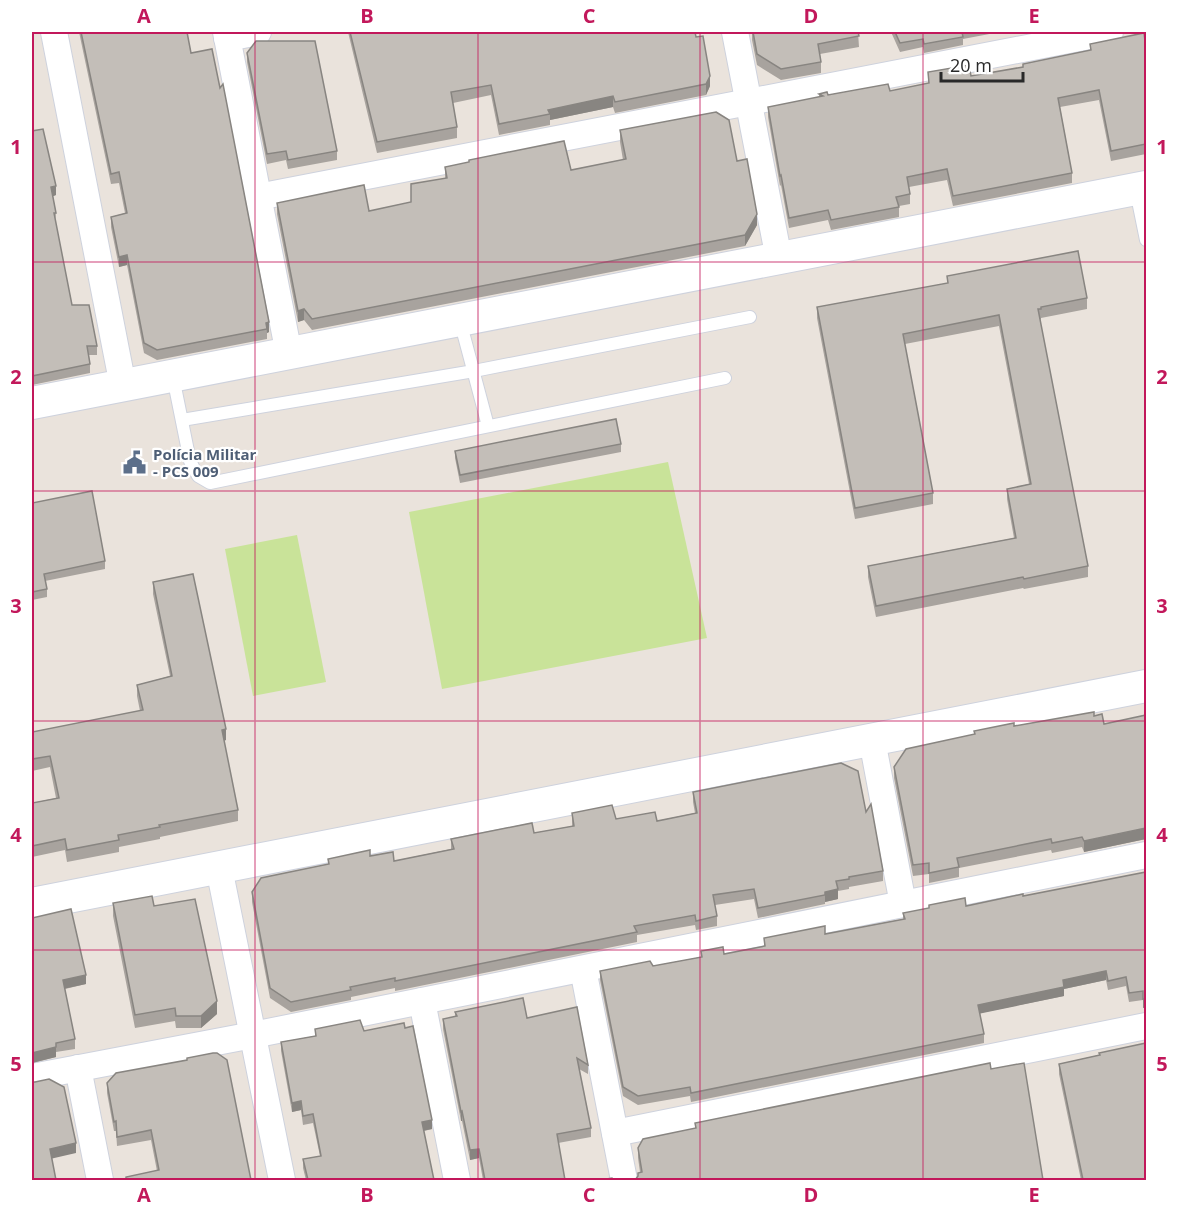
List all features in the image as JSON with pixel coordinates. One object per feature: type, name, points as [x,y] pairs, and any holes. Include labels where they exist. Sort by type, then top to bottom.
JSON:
[{"type":"street","points":[[54,32],[123,386]]},
{"type":"street","points":[[258,32],[227,35],[289,354]]},
{"type":"street","points":[[735,32],[779,259]]},
{"type":"street","points":[[258,197],[1110,32]]},
{"type":"street","points":[[32,403],[1141,188]]},
{"type":"street","points":[[32,904],[1146,686]]},
{"type":"street","points":[[872,740],[903,904]]},
{"type":"street","points":[[32,1077],[253,1035],[1146,855]]},
{"type":"street","points":[[219,868],[282,1180]]},
{"type":"street","points":[[584,969],[624,1180]]},
{"type":"street","points":[[422,1001],[457,1180]]},
{"type":"street","points":[[615,1132],[1146,1026]]},
{"type":"street","points":[[78,1068],[100,1180]]},
{"type":"lane","points":[[1141,188],[1146,240]]},
{"type":"lane","points":[[182,420],[474,371],[750,317]]},
{"type":"lane","points":[[460,321],[489,426]]},
{"type":"lane","points":[[173,377],[190,461],[198,476],[210,483],[724,378]]},
{"type":"green space","points":[[668,462],[707,638],[442,689],[409,512]]},
{"type":"green space","points":[[297,535],[326,682],[253,696],[225,549]]},
{"type":"building","points":[[81,32],[187,32],[191,53],[212,49],[220,88],[223,84],[269,322],[266,323],[267,329],[157,350],[144,343],[127,255],[119,257],[111,217],[127,213],[119,172],[111,174]]},
{"type":"building","points":[[350,32],[695,32],[696,37],[703,36],[710,76],[706,84],[615,102],[613,96],[548,110],[550,114],[499,124],[491,85],[451,92],[457,127],[377,142]]},
{"type":"building","points":[[753,32],[858,32],[859,36],[818,44],[821,62],[781,69],[757,54]]},
{"type":"building","points":[[895,32],[962,32],[963,37],[924,44],[923,39],[900,43]]},
{"type":"building","points":[[1144,33],[1146,40],[1146,144],[1111,151],[1099,90],[1058,98],[1072,173],[953,196],[947,169],[907,177],[910,194],[896,197],[899,207],[831,220],[828,210],[789,218],[768,107],[823,96],[819,94],[827,92],[828,95],[888,84],[890,91],[929,83],[928,72],[969,65],[971,76],[1023,67],[1023,64],[1091,50],[1090,44]]},
{"type":"building","points":[[256,41],[315,41],[337,151],[288,160],[286,151],[267,154],[247,53]]},
{"type":"building","points":[[716,112],[729,120],[737,161],[747,159],[757,214],[745,235],[312,319],[304,309],[298,311],[277,203],[364,185],[369,211],[411,202],[411,184],[447,178],[445,167],[564,141],[571,170],[626,159],[620,130]]},
{"type":"building","points":[[43,129],[56,186],[51,187],[56,213],[54,213],[72,305],[89,305],[97,346],[87,346],[90,364],[32,376],[32,131]]},
{"type":"building","points":[[1078,251],[1087,298],[1038,309],[1088,566],[876,606],[868,566],[1016,538],[1007,489],[1031,484],[999,315],[903,334],[933,493],[855,508],[817,307],[948,283],[947,276]]},
{"type":"building","points":[[616,419],[621,444],[460,475],[455,451]]},
{"type":"building","points":[[92,491],[105,561],[44,574],[47,589],[32,592],[32,503]]},
{"type":"building","points":[[193,574],[226,729],[222,730],[238,810],[159,825],[160,827],[118,835],[119,840],[67,850],[65,839],[32,846],[32,803],[59,798],[50,756],[32,759],[32,732],[143,710],[137,685],[172,676],[153,582]]},
{"type":"building","points":[[1094,712],[1094,716],[1102,714],[1104,724],[1146,715],[1146,828],[1084,841],[1082,837],[1052,843],[1051,839],[957,858],[959,867],[929,873],[929,863],[913,865],[894,767],[906,749],[1014,723],[1014,726]]},
{"type":"building","points":[[841,763],[858,771],[866,812],[871,804],[883,871],[836,881],[838,889],[825,892],[825,895],[758,908],[754,889],[713,895],[717,916],[696,921],[695,915],[634,926],[637,932],[395,981],[395,978],[350,987],[351,990],[291,1002],[270,988],[252,892],[261,878],[329,864],[328,859],[370,850],[370,856],[393,852],[394,861],[454,849],[451,839],[532,823],[534,833],[574,826],[572,813],[612,805],[616,819],[655,812],[657,821],[697,813],[693,792]]},
{"type":"building","points":[[1146,872],[1146,998],[1143,999],[1143,991],[1129,993],[1126,977],[1108,981],[1106,971],[1063,980],[1064,987],[978,1005],[984,1034],[691,1093],[690,1087],[638,1096],[623,1087],[600,971],[650,961],[653,966],[702,957],[701,951],[723,947],[724,954],[765,946],[764,938],[825,926],[825,934],[905,919],[903,913],[965,898],[966,906]]},
{"type":"building","points":[[152,896],[154,906],[195,899],[217,1001],[201,1016],[176,1016],[175,1008],[135,1015],[113,903]]},
{"type":"building","points":[[71,909],[86,975],[63,980],[75,1039],[56,1043],[56,1047],[32,1053],[32,918]]},
{"type":"building","points":[[523,998],[527,1018],[577,1007],[588,1065],[577,1058],[591,1128],[557,1134],[565,1180],[485,1180],[479,1149],[470,1150],[461,1112],[443,1019],[457,1016],[455,1012]]},
{"type":"building","points":[[360,1020],[364,1031],[404,1023],[405,1028],[413,1026],[432,1120],[422,1122],[434,1180],[308,1180],[303,1159],[321,1156],[313,1114],[303,1116],[301,1101],[292,1103],[281,1042],[316,1036],[315,1029]]},
{"type":"building","points":[[1146,1043],[1146,1180],[1083,1180],[1059,1064]]},
{"type":"building","points":[[213,1053],[227,1060],[251,1180],[126,1180],[126,1177],[159,1170],[151,1130],[117,1137],[116,1121],[114,1122],[107,1083],[116,1073]]},
{"type":"building","points":[[990,1063],[991,1069],[1024,1063],[1043,1180],[635,1180],[638,1173],[642,1172],[638,1148],[643,1139],[696,1128],[695,1123]]},
{"type":"building","points":[[49,1079],[64,1087],[76,1143],[50,1149],[56,1180],[32,1180],[32,1082]]},
{"type":"place","name":"Polícia Militar - PCS 009","points":[[135,463]]}]
